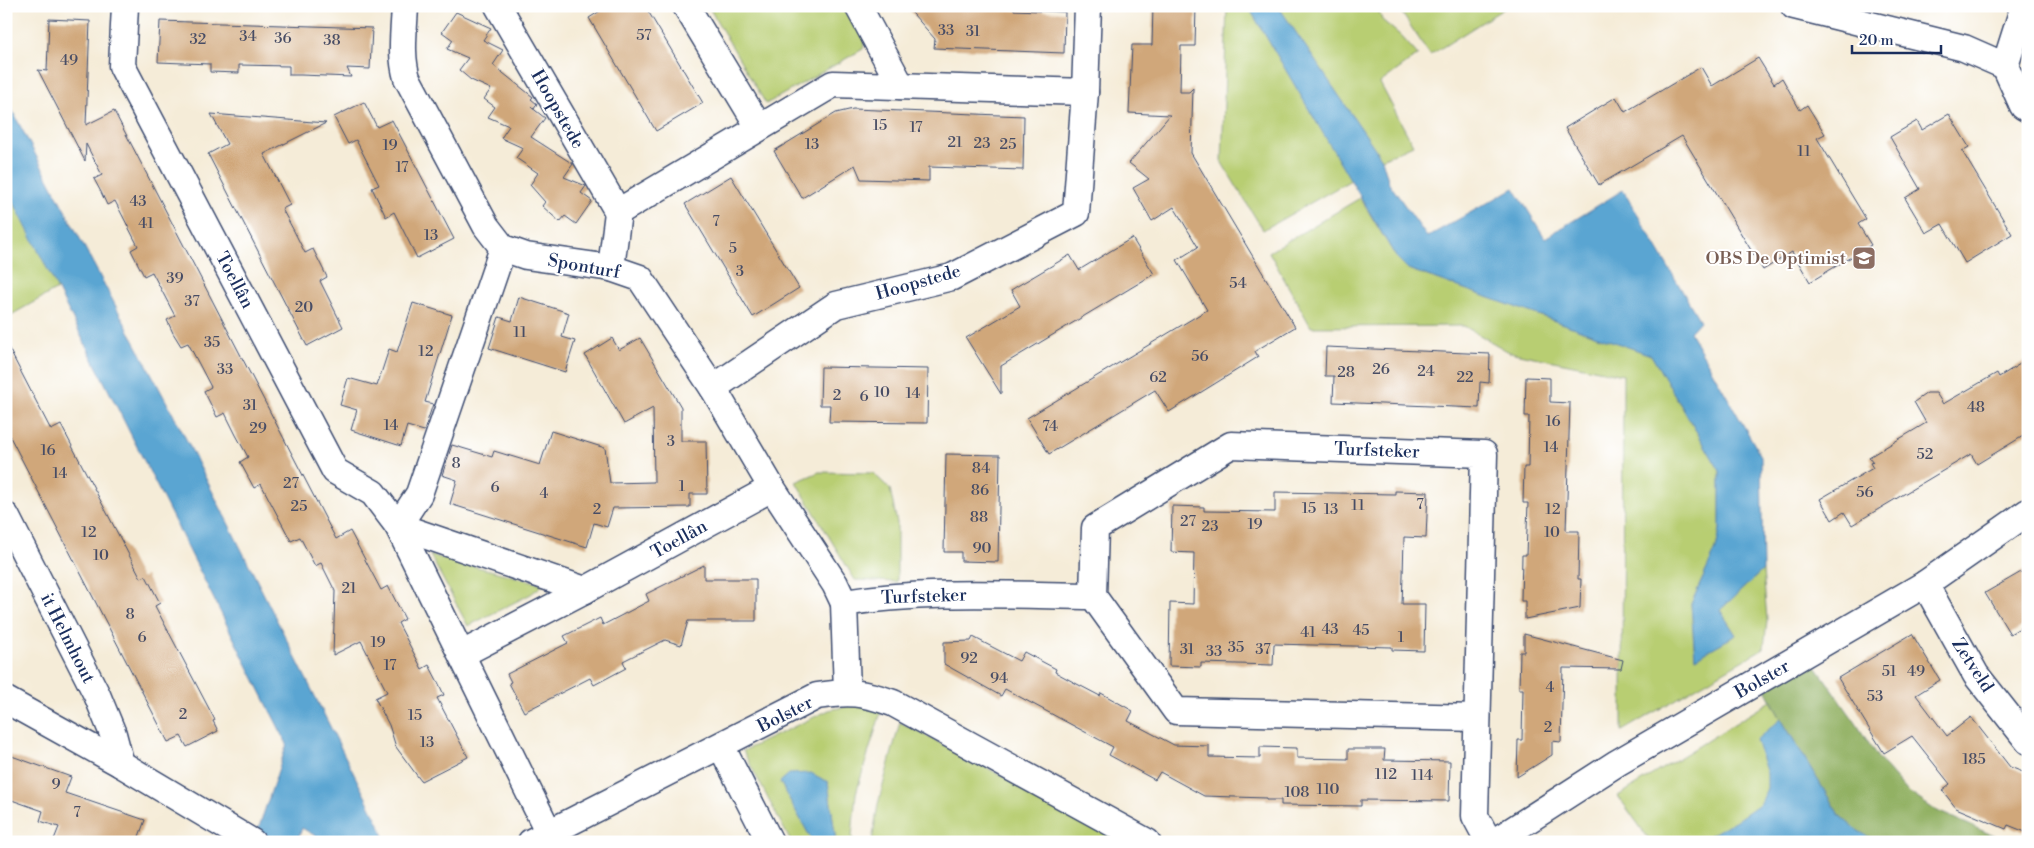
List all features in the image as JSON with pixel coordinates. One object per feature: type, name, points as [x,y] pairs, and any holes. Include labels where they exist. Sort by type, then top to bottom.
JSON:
[{"type":"street","name":"Toellân","points":[[124,6],[122,66],[335,471],[373,493],[398,526],[414,563],[462,654],[540,837]]},
{"type":"street","points":[[405,6],[402,50],[403,65],[407,78],[486,226],[503,248],[419,494],[398,526],[585,590]]},
{"type":"street","name":"Hoopstede","points":[[498,6],[618,212]]},
{"type":"street","points":[[686,6],[759,127]]},
{"type":"street","points":[[858,6],[900,86]]},
{"type":"street","name":"Hoopstede","points":[[713,388],[836,305],[952,276],[1076,213],[1085,92],[1088,6]]},
{"type":"street","points":[[1794,6],[1964,48],[2005,66]]},
{"type":"street","points":[[2024,6],[2005,66],[2023,106],[2028,109]]},
{"type":"street","points":[[611,268],[618,212],[833,84],[1085,92]]},
{"type":"street","name":"Sponturf","points":[[503,248],[526,256],[611,268],[640,278],[713,388],[772,488],[835,584],[844,603]]},
{"type":"street","name":"Turfsteker","points":[[844,603],[877,598],[966,594],[1093,596],[1096,528],[1231,445],[1484,454],[1475,816],[1489,842]]},
{"type":"street","name":"Toellân","points":[[462,654],[585,590],[772,488]]},
{"type":"street","name":"Bolster","points":[[1494,842],[1616,764],[1925,584],[2028,512]]},
{"type":"street","name":"it Helmhout","points":[[6,516],[97,694],[114,734],[121,764]]},
{"type":"street","name":"Zetveld","points":[[1925,584],[1976,675],[2028,741]]},
{"type":"street","points":[[1093,596],[1176,712],[1477,718]]},
{"type":"street","points":[[844,603],[847,692]]},
{"type":"street","name":"Bolster","points":[[540,837],[817,696],[847,692],[869,694],[893,702],[1147,842]]},
{"type":"street","points":[[6,700],[121,764],[242,836]]},
{"type":"street","points":[[722,746],[770,842]]},
{"type":"green space","points":[[708,6],[845,6],[865,40],[863,49],[766,104]]},
{"type":"green space","points":[[1227,6],[1248,6],[1351,180],[1263,230],[1222,163]]},
{"type":"green space","points":[[1278,6],[1377,6],[1382,20],[1401,36],[1418,55],[1380,83],[1413,145],[1382,159]]},
{"type":"green space","points":[[1397,6],[1508,6],[1430,55]]},
{"type":"green space","points":[[6,187],[59,288],[11,315],[6,304]]},
{"type":"green space","points":[[1360,198],[1396,257],[1408,269],[1651,355],[1720,471],[1720,529],[1716,549],[1691,604],[1695,658],[1736,635],[1720,610],[1763,570],[1767,620],[1764,648],[1622,731],[1623,375],[1509,352],[1464,326],[1311,327],[1269,252]]},
{"type":"green space","points":[[819,472],[873,473],[890,489],[897,523],[897,582],[855,580],[796,482]]},
{"type":"green space","points":[[430,555],[544,584],[531,594],[468,626]]},
{"type":"green space","points":[[1812,661],[1856,723],[1878,758],[1907,791],[1935,810],[2008,842],[1877,842],[1855,829],[1839,815],[1781,719],[1766,689]]},
{"type":"green space","points":[[1771,701],[1781,719],[1778,722],[1837,826],[1867,842],[1651,842],[1618,796]]},
{"type":"green space","points":[[864,703],[881,712],[856,793],[853,842],[836,842],[828,782],[780,782],[813,842],[791,842],[743,751],[829,710]]},
{"type":"green space","points":[[900,722],[1114,835],[1110,842],[872,842],[878,804]]},
{"type":"water","points":[[1248,6],[1278,6],[1382,159],[1389,183],[1427,237],[1514,188],[1545,238],[1623,190],[1700,321],[1690,332],[1761,456],[1763,570],[1720,610],[1736,635],[1695,658],[1691,604],[1716,549],[1720,529],[1720,471],[1651,355],[1408,269],[1396,257]]},
{"type":"water","points":[[6,99],[183,433],[380,826],[386,842],[326,842],[302,828],[297,842],[254,842],[287,744],[6,187]]},
{"type":"water","points":[[1781,719],[1839,815],[1855,829],[1877,842],[1699,842],[1761,803],[1767,789],[1767,774],[1756,740]]},
{"type":"water","points":[[811,773],[828,782],[836,842],[813,842],[780,782],[789,774]]},
{"type":"building","points":[[608,6],[645,6],[703,103],[656,131],[589,18]]},
{"type":"building","points":[[906,6],[987,9],[987,6],[1014,6],[1014,10],[1065,12],[1064,53],[934,48],[935,39]]},
{"type":"building","points":[[1153,6],[1196,6],[1195,46],[1181,46],[1180,92],[1189,92],[1193,88],[1191,153],[1295,327],[1255,351],[1258,357],[1169,412],[1155,390],[1049,454],[1027,418],[1207,310],[1177,260],[1198,247],[1174,207],[1152,221],[1133,188],[1149,179],[1129,163],[1170,115],[1129,113],[1132,45],[1152,45]]},
{"type":"building","points":[[456,12],[491,28],[483,40],[503,50],[493,65],[533,97],[531,99],[537,104],[534,109],[531,107],[545,118],[531,137],[573,164],[564,177],[586,186],[581,193],[592,201],[576,224],[565,216],[560,222],[542,206],[545,202],[530,185],[538,173],[516,158],[523,148],[501,138],[509,126],[488,117],[495,107],[484,99],[491,89],[471,80],[459,70],[468,58],[447,49],[453,40],[442,32]]},
{"type":"building","points":[[49,19],[90,21],[86,125],[114,111],[336,539],[350,531],[381,590],[388,586],[405,619],[398,623],[422,669],[429,665],[439,684],[444,695],[437,698],[468,757],[421,781],[396,747],[389,725],[375,698],[387,692],[361,641],[333,655],[335,591],[321,563],[315,566],[300,537],[291,541],[261,484],[254,488],[240,462],[248,457],[225,413],[217,417],[204,391],[211,387],[188,343],[181,346],[167,320],[175,316],[152,272],[144,276],[131,250],[138,246],[115,201],[107,205],[94,179],[102,175],[86,144],[85,161],[38,70],[47,71]]},
{"type":"building","points":[[160,21],[372,28],[370,69],[347,68],[351,77],[289,75],[289,66],[239,65],[239,73],[210,72],[210,64],[158,62]]},
{"type":"building","points":[[1758,58],[1774,84],[1782,78],[1800,110],[1807,105],[1825,134],[1817,138],[1866,219],[1858,224],[1871,245],[1810,282],[1792,252],[1763,270],[1682,136],[1599,185],[1565,128],[1616,97],[1625,112],[1701,67],[1712,86]]},
{"type":"building","points":[[364,102],[377,127],[392,120],[454,239],[417,258],[394,212],[386,217],[372,188],[379,185],[356,140],[348,144],[334,117]]},
{"type":"building","points":[[853,109],[1024,116],[1023,170],[929,167],[929,181],[861,179],[855,165],[802,198],[774,151],[836,113]]},
{"type":"building","points":[[211,114],[326,123],[264,154],[290,205],[282,209],[305,253],[313,249],[327,277],[320,281],[343,327],[307,346],[208,154],[227,144]]},
{"type":"building","points":[[1949,114],[1969,147],[1962,151],[2012,234],[1965,263],[1942,224],[1926,233],[1905,198],[1920,189],[1890,137],[1917,121],[1922,130]]},
{"type":"building","points":[[731,176],[799,288],[753,317],[685,204]]},
{"type":"building","points":[[1132,238],[1154,274],[1001,366],[1001,394],[966,338],[1020,306],[1011,290],[1019,285],[1070,255],[1079,270]]},
{"type":"building","points":[[519,297],[569,313],[562,337],[575,341],[565,372],[489,348],[499,317],[512,321]]},
{"type":"building","points":[[413,303],[452,315],[425,402],[433,404],[424,431],[407,426],[401,446],[351,430],[357,410],[340,405],[348,378],[377,386],[389,349],[397,352]]},
{"type":"building","points":[[612,338],[619,350],[640,338],[681,407],[681,441],[706,441],[707,494],[690,494],[690,507],[613,508],[607,527],[594,523],[587,547],[450,504],[457,480],[442,475],[452,445],[492,457],[494,451],[540,465],[551,431],[605,448],[610,483],[654,482],[653,408],[624,424],[585,355]]},
{"type":"building","points":[[6,343],[51,430],[61,425],[141,578],[146,576],[160,603],[155,606],[215,720],[213,721],[218,731],[187,747],[181,736],[168,742],[6,429]]},
{"type":"building","points":[[1326,347],[1490,354],[1489,383],[1480,382],[1479,408],[1333,402],[1334,376],[1325,376]]},
{"type":"building","points":[[2028,359],[2028,433],[1977,464],[1971,454],[1852,525],[1844,512],[1832,520],[1820,499],[1873,468],[1870,463],[1873,462],[1869,457],[1926,423],[1914,402],[1927,393],[1936,393],[1943,404],[1997,373],[1999,377]]},
{"type":"building","points":[[821,367],[928,369],[927,423],[829,422],[830,405],[820,405]]},
{"type":"building","points":[[1526,377],[1550,378],[1550,402],[1570,403],[1566,531],[1579,531],[1578,579],[1581,579],[1580,608],[1525,619],[1525,601],[1521,601],[1522,555],[1526,555],[1528,503],[1523,503],[1524,467],[1528,467],[1529,416],[1525,416]]},
{"type":"building","points":[[946,454],[1000,455],[998,562],[961,561],[961,552],[944,552]]},
{"type":"building","points":[[1395,491],[1428,492],[1426,538],[1404,537],[1402,604],[1425,604],[1424,651],[1392,650],[1392,647],[1274,644],[1273,665],[1201,663],[1201,667],[1169,666],[1170,603],[1193,604],[1194,553],[1171,552],[1172,506],[1204,507],[1204,511],[1275,512],[1275,492],[1395,494]]},
{"type":"building","points":[[704,565],[704,579],[756,579],[756,621],[688,621],[681,645],[665,640],[623,661],[626,668],[594,685],[590,678],[524,712],[509,683],[511,682],[507,674],[568,643],[564,636],[600,618],[603,625],[649,601],[646,594]]},
{"type":"building","points":[[2028,568],[2028,623],[2010,634],[1985,593]]},
{"type":"building","points":[[1524,634],[1623,660],[1621,669],[1563,668],[1561,742],[1552,741],[1552,755],[1517,777],[1518,740],[1522,740],[1523,689],[1519,689],[1520,652],[1524,652]]},
{"type":"building","points":[[1912,634],[1940,680],[1916,695],[1947,736],[1971,717],[2010,767],[2028,774],[2028,833],[2008,825],[2006,829],[1956,808],[1942,790],[1950,784],[1912,736],[1884,753],[1838,678]]},
{"type":"building","points":[[973,637],[1019,661],[1024,652],[1056,669],[1055,672],[1077,684],[1100,696],[1101,693],[1133,711],[1128,721],[1174,745],[1209,746],[1209,757],[1260,758],[1260,747],[1297,748],[1297,758],[1348,759],[1348,749],[1385,749],[1384,760],[1450,761],[1449,801],[1361,800],[1361,806],[1281,805],[1281,800],[1266,800],[1266,798],[1204,796],[1160,772],[1155,780],[1109,755],[1113,747],[1005,689],[1001,696],[944,664],[944,642],[971,641]]},
{"type":"building","points":[[6,754],[71,777],[65,793],[145,820],[137,842],[53,842],[59,827],[40,821],[43,811],[6,798]]},
{"type":"place","name":"OBS De Optimist","points":[[1864,258]]}]
